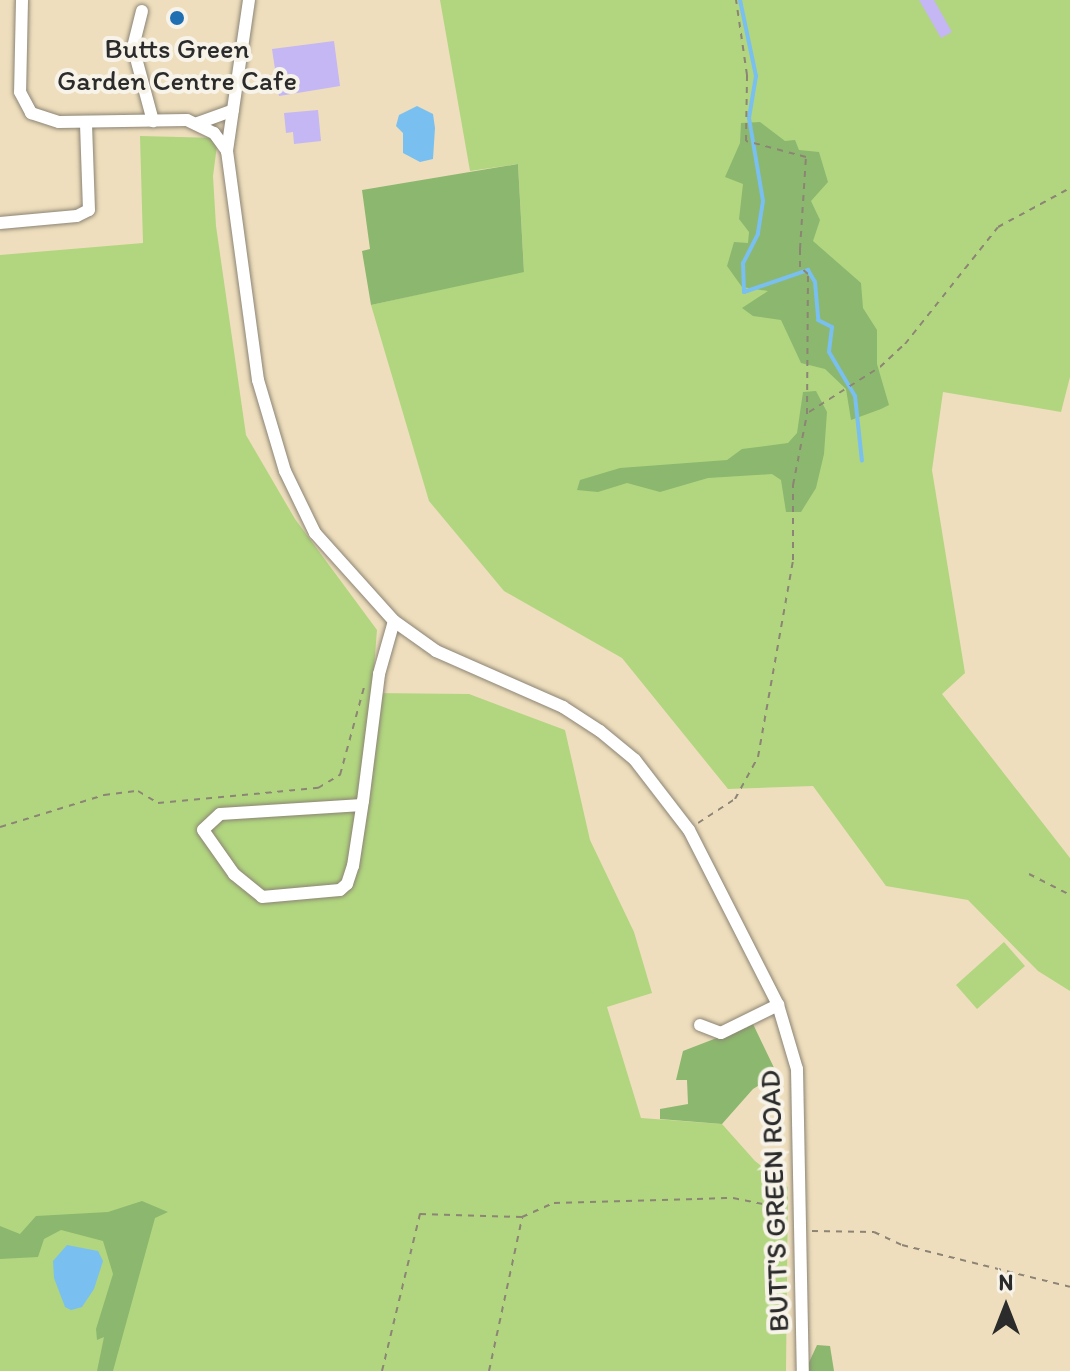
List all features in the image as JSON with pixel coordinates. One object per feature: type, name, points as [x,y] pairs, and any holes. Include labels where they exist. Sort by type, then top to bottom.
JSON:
[{"type":"street","points":[[22,0],[20,92],[31,113],[59,122],[198,123],[233,110]]},
{"type":"street","name":"BUTT'S GREEN ROAD","points":[[249,0],[227,151],[258,380],[285,471],[315,533],[394,621],[436,651],[563,707],[600,731],[635,760],[689,830],[778,1005],[797,1069],[803,1371]]},
{"type":"street","points":[[142,11],[133,47],[153,121]]},
{"type":"street","points":[[0,223],[77,216],[89,210],[86,122]]},
{"type":"street","points":[[198,123],[227,151]]},
{"type":"street","points":[[362,805],[220,814],[203,830],[234,874],[262,897],[340,890],[353,866],[362,805],[379,674],[394,621]]},
{"type":"street","points":[[700,1025],[721,1033],[778,1005]]},
{"type":"path","points":[[689,830],[735,799],[758,757],[793,560],[793,485],[807,414],[808,274],[800,267],[806,157],[746,141],[747,75],[736,0]]},
{"type":"path","points":[[807,414],[905,344],[998,227],[1070,188]]},
{"type":"path","points":[[0,827],[116,794],[138,791],[158,803],[318,788],[340,775],[366,681]]},
{"type":"path","points":[[1029,874],[1070,895]]},
{"type":"path","points":[[382,1371],[420,1214],[522,1217],[554,1203],[697,1199],[772,1203],[801,1214]]},
{"type":"path","points":[[489,1371],[522,1217]]},
{"type":"path","points":[[799,1232],[874,1232],[902,1245],[1070,1287]]},
{"type":"green space","points":[[440,0],[1070,0],[1070,377],[1061,412],[943,392],[932,470],[965,673],[942,694],[1070,858],[1070,991],[1038,971],[968,900],[886,886],[813,786],[728,789],[622,658],[504,591],[429,501],[371,305],[524,271],[518,164],[470,171]]},
{"type":"green space","points":[[760,122],[785,141],[795,140],[799,150],[819,152],[828,182],[811,201],[820,220],[813,241],[861,283],[863,308],[877,330],[877,364],[889,405],[851,420],[846,389],[825,369],[801,363],[781,320],[753,316],[742,308],[768,291],[742,287],[727,266],[734,242],[748,243],[749,232],[739,219],[743,184],[725,177],[740,143],[741,123]]},
{"type":"green space","points":[[140,136],[218,138],[213,176],[216,226],[246,435],[295,519],[377,630],[372,693],[469,694],[565,730],[590,840],[634,932],[652,993],[607,1007],[641,1118],[722,1124],[755,1161],[788,1187],[786,1371],[0,1371],[0,255],[143,243]]},
{"type":"green space","points":[[518,164],[524,272],[371,305],[362,251],[370,249],[362,190]]},
{"type":"green space","points":[[816,391],[827,412],[824,454],[816,488],[801,512],[786,512],[781,480],[772,474],[708,478],[660,492],[627,483],[598,492],[577,490],[580,480],[620,468],[727,460],[742,449],[788,443],[797,433],[803,392]]},
{"type":"green space","points":[[1004,942],[1025,966],[977,1009],[956,985]]},
{"type":"green space","points":[[753,1024],[777,1074],[753,1089],[722,1124],[660,1119],[660,1109],[688,1104],[687,1080],[676,1080],[683,1051]]},
{"type":"green space","points":[[142,1201],[168,1212],[155,1218],[113,1371],[97,1371],[104,1337],[97,1340],[96,1329],[113,1274],[103,1241],[61,1230],[44,1239],[38,1257],[0,1259],[0,1226],[20,1234],[36,1216],[108,1212]]},
{"type":"green space","points":[[817,1345],[830,1346],[834,1371],[805,1371]]},
{"type":"water","points":[[417,106],[433,114],[435,128],[433,159],[420,162],[403,153],[403,133],[396,126],[399,115]]},
{"type":"water","points":[[67,1245],[98,1251],[103,1261],[94,1289],[82,1307],[71,1310],[65,1307],[54,1278],[53,1261]]},
{"type":"building","points":[[919,0],[934,0],[952,32],[941,38]]},
{"type":"building","points":[[334,41],[340,86],[279,96],[272,49]]},
{"type":"building","points":[[318,110],[321,141],[294,144],[293,132],[286,133],[284,113]]},
{"type":"waterway","points":[[740,0],[756,76],[749,118],[763,201],[758,234],[743,263],[744,292],[808,270],[815,282],[818,320],[832,327],[829,352],[855,396],[862,461]]},
{"type":"place","name":"Butts Green Garden Centre Cafe","points":[[177,18]]}]
